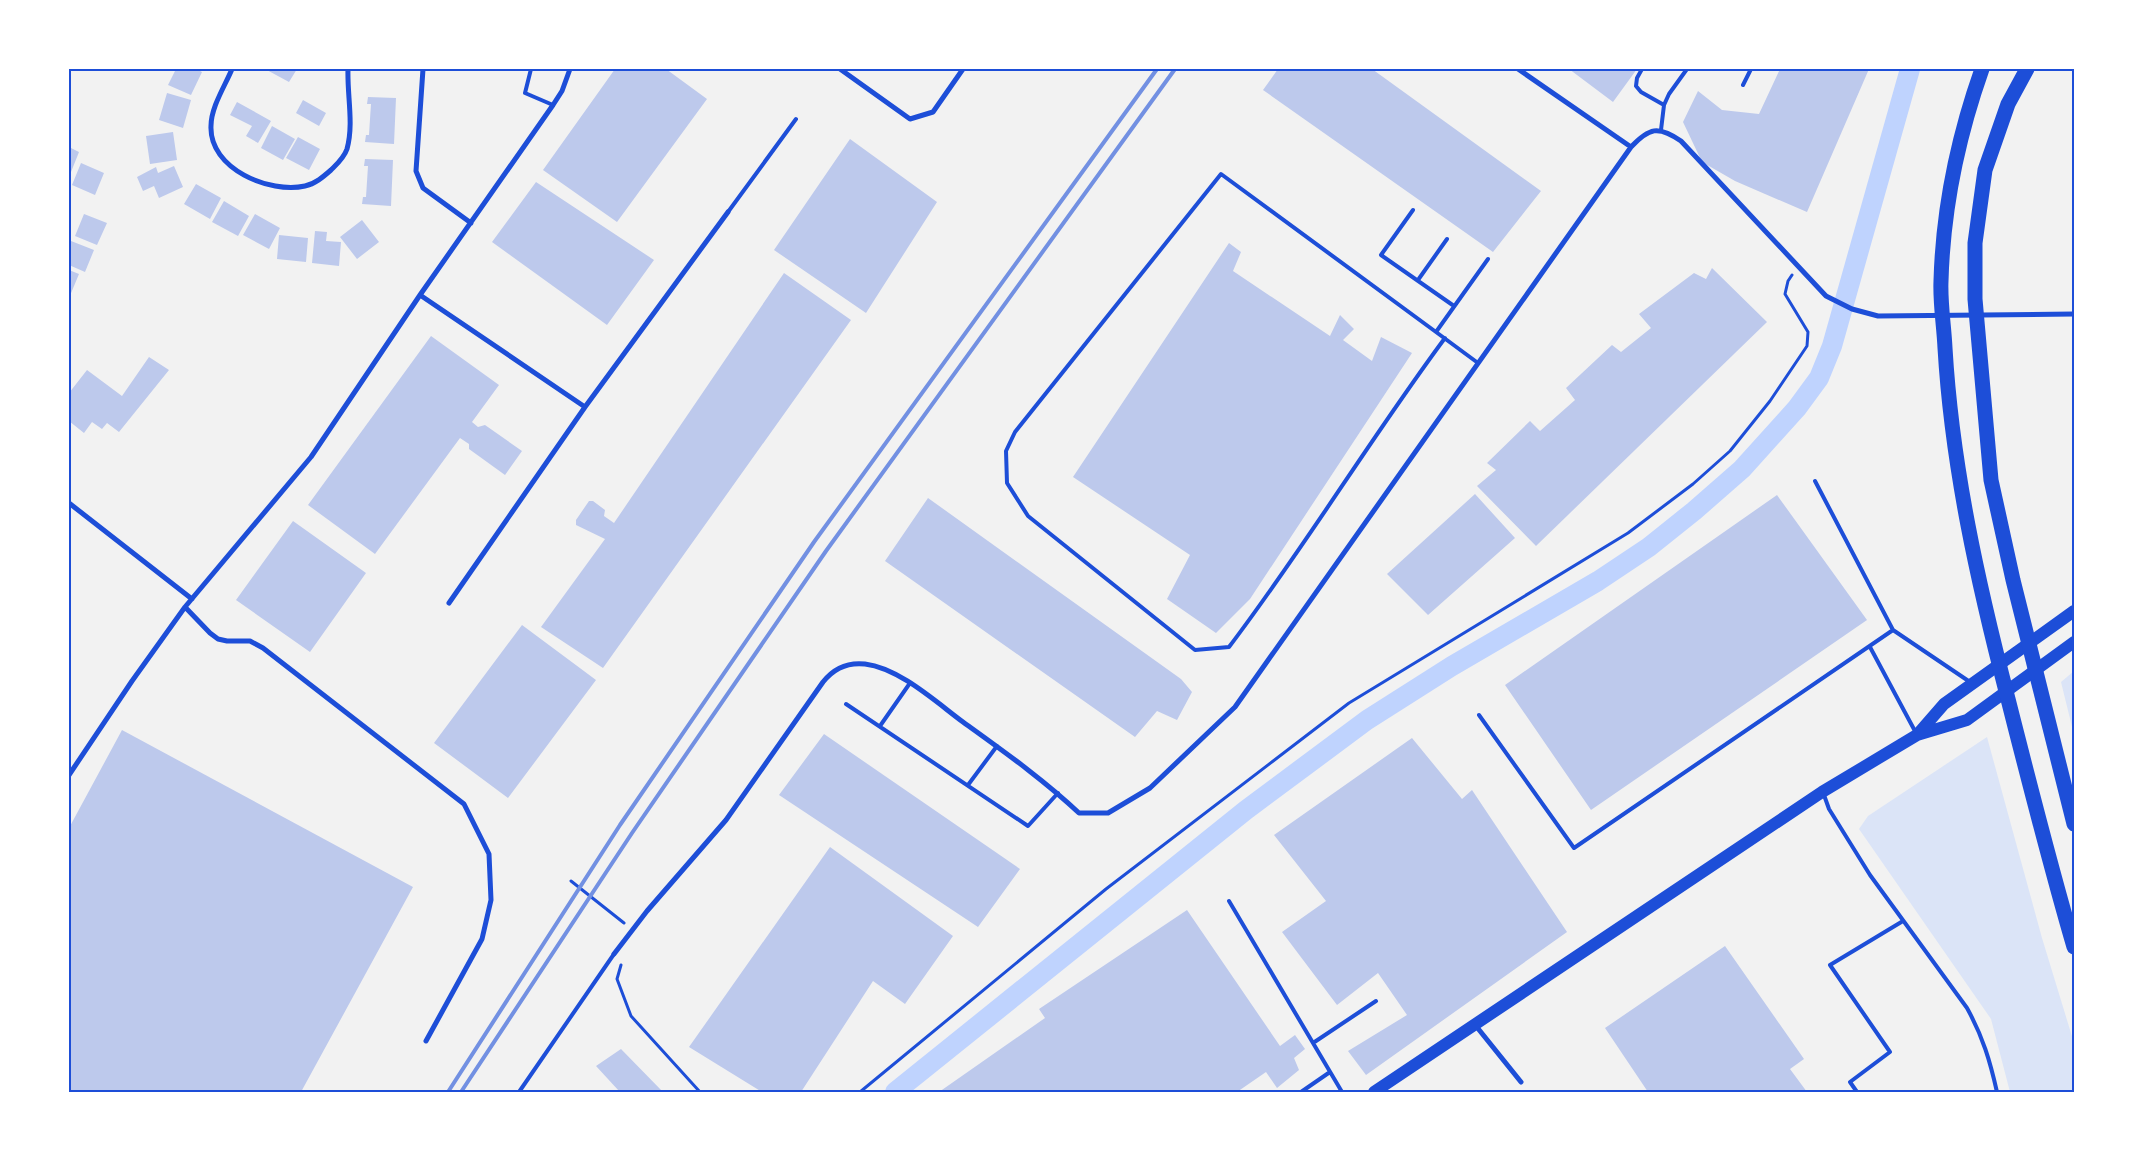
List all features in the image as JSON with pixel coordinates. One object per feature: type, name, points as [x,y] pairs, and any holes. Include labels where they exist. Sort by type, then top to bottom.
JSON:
[{"type":"highway","points":[[1982,69],[1960,136],[1953,170],[1946,227],[1941,282],[1947,379],[1957,467],[1982,598],[2074,947]]},
{"type":"highway","points":[[2027,69],[2008,104],[1986,170],[1975,243],[1975,299],[1991,480],[2013,580],[2074,824]]},
{"type":"main road","points":[[1917,735],[1944,704],[2074,611]]},
{"type":"main road","points":[[1374,1092],[1822,792],[1917,735],[1967,720],[2074,642]]},
{"type":"street","points":[[232,69],[212,116],[210,127],[218,152],[224,161],[242,174],[259,182],[295,187],[306,186],[316,182],[336,166],[346,150],[349,133],[348,69]]},
{"type":"street","points":[[423,69],[416,171],[423,188],[471,223]]},
{"type":"street","points":[[69,775],[132,681],[185,607],[311,457],[420,295],[553,105],[562,91],[570,69]]},
{"type":"street","points":[[840,69],[910,119],[934,112],[963,69]]},
{"type":"street","points":[[1518,69],[1631,147]]},
{"type":"street","points":[[614,954],[647,911],[726,820],[830,673],[846,665],[867,664],[878,667],[910,683],[1058,793],[1079,813],[1108,813],[1150,788],[1235,708],[1631,147],[1644,133],[1661,130],[1681,141],[1826,296],[1852,309],[1878,316],[2074,314]]},
{"type":"street","points":[[450,602],[585,407],[728,212]]},
{"type":"street","points":[[420,295],[585,407]]},
{"type":"street","points":[[69,503],[192,599]]},
{"type":"street","points":[[185,607],[218,639],[250,641],[263,648],[464,804],[488,854],[491,900],[482,939],[426,1041]]},
{"type":"street","points":[[1475,1025],[1521,1082]]},
{"type":"lane","points":[[531,69],[525,93],[553,105]]},
{"type":"lane","points":[[1642,69],[1637,78],[1636,86],[1641,92],[1664,105]]},
{"type":"lane","points":[[1661,130],[1664,105],[1669,94],[1688,69]]},
{"type":"lane","points":[[1743,84],[1751,69]]},
{"type":"lane","points":[[728,212],[796,119]]},
{"type":"lane","points":[[1445,338],[1414,380],[1260,607],[1229,647],[1195,650],[1028,516],[1007,483],[1006,451],[1016,432],[1221,174],[1445,338],[1478,363]]},
{"type":"lane","points":[[1413,210],[1381,254],[1454,306]]},
{"type":"lane","points":[[1418,280],[1447,239]]},
{"type":"lane","points":[[1436,332],[1488,259]]},
{"type":"lane","points":[[1814,481],[1893,630],[1972,684]]},
{"type":"lane","points":[[1479,715],[1574,848],[1893,630]]},
{"type":"lane","points":[[1870,647],[1917,735]]},
{"type":"lane","points":[[880,726],[910,683]]},
{"type":"lane","points":[[846,704],[1028,826],[1058,793]]},
{"type":"lane","points":[[968,786],[996,746]]},
{"type":"lane","points":[[1822,792],[1829,809],[1864,866],[1967,1008],[1988,1054],[1997,1092]]},
{"type":"lane","points":[[1229,901],[1342,1092]]},
{"type":"lane","points":[[1857,1092],[1850,1082],[1890,1052],[1830,965],[1903,921]]},
{"type":"lane","points":[[519,1092],[614,954]]},
{"type":"lane","points":[[1313,1044],[1376,1001]]},
{"type":"lane","points":[[1302,1092],[1330,1072]]},
{"type":"path","points":[[860,1092],[1106,890],[1349,703],[1628,533],[1693,484],[1730,451],[1770,401],[1807,346],[1808,332],[1785,294],[1788,281],[1799,266]]},
{"type":"path","points":[[571,881],[633,931]]},
{"type":"path","points":[[622,963],[617,980],[631,1016],[691,1085],[700,1092]]},
{"type":"shaded area","points":[[2074,671],[2074,735],[2061,682]]},
{"type":"shaded area","points":[[1987,737],[2042,938],[2074,1043],[2074,1092],[2010,1092],[1991,1019],[1859,829],[1868,816]]},
{"type":"building","points":[[176,69],[196,69],[202,72],[191,95],[168,85]]},
{"type":"building","points":[[265,69],[297,69],[289,82]]},
{"type":"building","points":[[615,69],[666,69],[707,99],[617,222],[543,170]]},
{"type":"building","points":[[1278,69],[1372,69],[1541,191],[1493,252],[1263,90]]},
{"type":"building","points":[[1569,69],[1637,69],[1613,102]]},
{"type":"building","points":[[1780,69],[1869,69],[1807,212],[1735,181],[1702,162],[1683,122],[1698,91],[1722,110],[1759,114]]},
{"type":"building","points":[[167,93],[191,100],[183,128],[159,120]]},
{"type":"building","points":[[368,97],[396,98],[394,144],[365,142],[366,135],[369,135],[371,104],[367,104]]},
{"type":"building","points":[[303,100],[326,113],[319,126],[296,113]]},
{"type":"building","points":[[237,102],[271,121],[258,143],[246,136],[252,126],[230,115]]},
{"type":"building","points":[[272,126],[295,139],[283,160],[261,148]]},
{"type":"building","points":[[173,132],[177,160],[150,164],[146,136]]},
{"type":"building","points":[[298,137],[320,149],[309,170],[286,158]]},
{"type":"building","points":[[850,139],[937,202],[866,313],[774,250]]},
{"type":"building","points":[[69,147],[79,152],[69,177]]},
{"type":"building","points":[[365,159],[393,160],[391,206],[362,204],[363,197],[366,197],[368,166],[364,166]]},
{"type":"building","points":[[81,163],[104,173],[95,195],[72,185]]},
{"type":"building","points":[[174,166],[183,187],[159,198],[154,186],[143,191],[137,177],[156,167],[158,173]]},
{"type":"building","points":[[536,182],[654,260],[607,325],[492,242]]},
{"type":"building","points":[[196,184],[221,198],[210,219],[184,204]]},
{"type":"building","points":[[224,201],[249,216],[238,236],[212,222]]},
{"type":"building","points":[[84,214],[107,223],[97,245],[75,236]]},
{"type":"building","points":[[255,214],[280,228],[269,249],[243,235]]},
{"type":"building","points":[[362,220],[379,242],[357,259],[340,237]]},
{"type":"building","points":[[315,231],[327,232],[326,241],[341,242],[339,266],[312,263]]},
{"type":"building","points":[[279,235],[308,238],[306,262],[277,259]]},
{"type":"building","points":[[71,241],[94,250],[85,272],[69,265]]},
{"type":"building","points":[[1229,243],[1241,252],[1233,271],[1330,336],[1340,315],[1354,329],[1343,340],[1372,361],[1381,337],[1412,353],[1250,599],[1216,633],[1167,599],[1190,555],[1073,477]]},
{"type":"building","points":[[1712,268],[1767,322],[1536,546],[1477,486],[1496,470],[1487,463],[1530,421],[1540,431],[1575,400],[1566,388],[1612,345],[1621,352],[1651,328],[1639,314],[1694,273],[1706,279]]},
{"type":"building","points":[[69,270],[79,274],[69,298]]},
{"type":"building","points":[[784,273],[851,320],[603,668],[541,627],[605,539],[576,525],[576,520],[589,501],[593,501],[605,510],[604,516],[614,523]]},
{"type":"building","points":[[431,336],[499,385],[472,422],[478,427],[485,425],[522,451],[505,475],[469,449],[469,444],[460,438],[375,554],[308,505]]},
{"type":"building","points":[[149,357],[169,370],[119,432],[107,423],[102,429],[92,422],[84,433],[69,421],[69,393],[87,370],[122,396]]},
{"type":"building","points":[[1475,494],[1515,538],[1428,615],[1387,574]]},
{"type":"building","points":[[1777,495],[1867,620],[1591,810],[1505,685]]},
{"type":"building","points":[[928,498],[1181,679],[1192,692],[1177,720],[1157,711],[1135,737],[885,561]]},
{"type":"building","points":[[293,521],[366,573],[310,652],[236,600]]},
{"type":"building","points":[[522,625],[596,680],[508,798],[434,743]]},
{"type":"building","points":[[122,730],[413,887],[301,1092],[69,1092],[69,828]]},
{"type":"building","points":[[824,734],[1020,869],[978,927],[779,795]]},
{"type":"building","points":[[1412,738],[1462,799],[1472,790],[1567,932],[1366,1075],[1348,1051],[1407,1015],[1378,973],[1337,1005],[1282,932],[1326,901],[1274,835]]},
{"type":"building","points":[[830,847],[953,936],[905,1004],[873,981],[801,1092],[762,1092],[689,1047]]},
{"type":"building","points":[[1187,910],[1280,1046],[1295,1035],[1305,1049],[1294,1058],[1299,1070],[1277,1088],[1266,1072],[1237,1092],[939,1092],[1045,1018],[1039,1009]]},
{"type":"building","points":[[1725,946],[1804,1059],[1790,1069],[1807,1092],[1648,1092],[1605,1028]]},
{"type":"building","points":[[621,1049],[663,1092],[618,1092],[596,1066]]},
{"type":"waterway","points":[[895,1092],[1246,810],[1367,720],[1452,666],[1598,581],[1649,547],[1742,469],[1797,408],[1819,378],[1832,346],[1910,69]]},
{"type":"railway","points":[[448,1092],[620,825],[814,542],[1157,69]]},
{"type":"railway","points":[[461,1092],[632,833],[826,551],[1175,69]]}]
